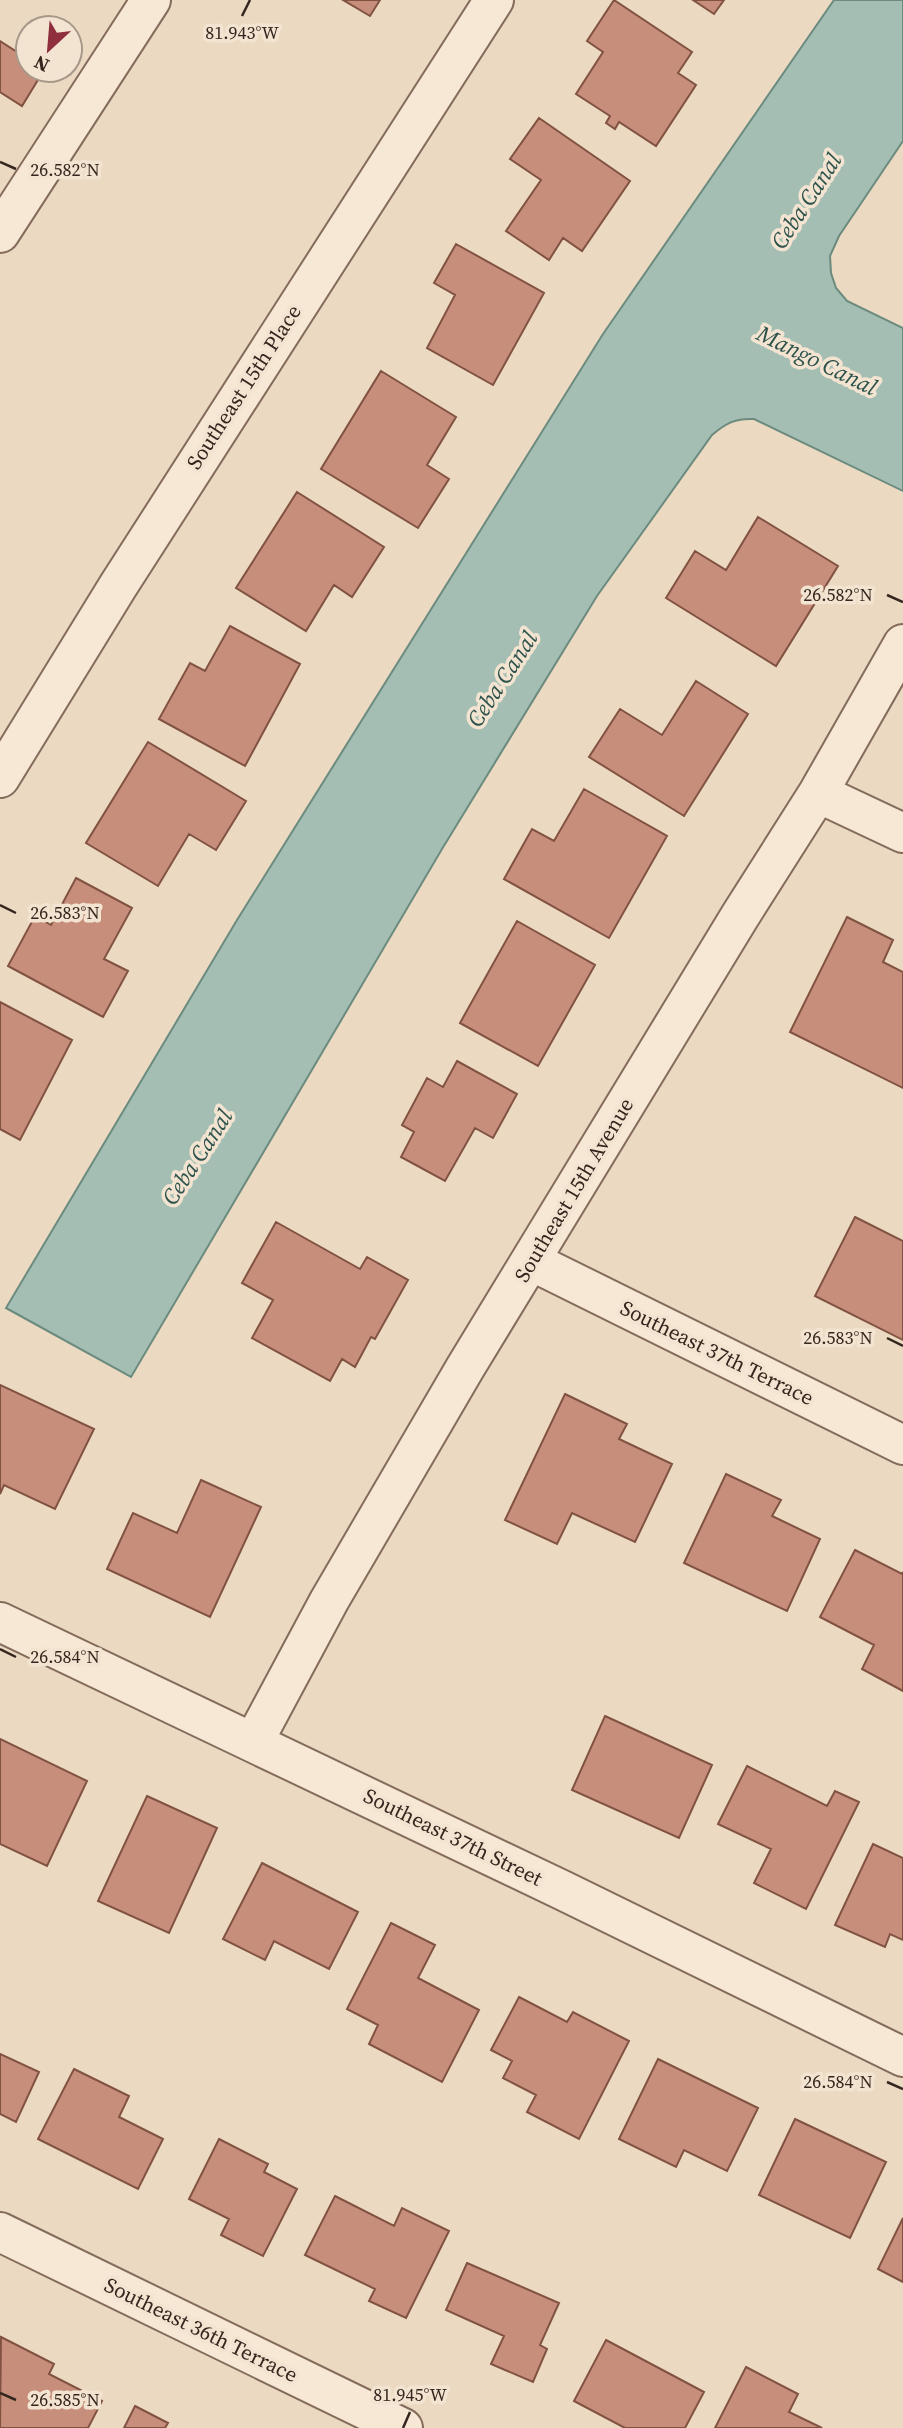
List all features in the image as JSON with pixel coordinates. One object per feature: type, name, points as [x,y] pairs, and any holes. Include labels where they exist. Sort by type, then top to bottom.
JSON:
[{"type":"street","points":[[0,233],[12,188],[151,0]]},
{"type":"street","name":"Southeast 15th Place","points":[[0,778],[118,586],[408,130],[494,0]]},
{"type":"street","name":"Southeast 15th Avenue","points":[[254,1741],[329,1601],[465,1368],[740,916],[818,793],[903,644]]},
{"type":"street","points":[[818,793],[903,834]]},
{"type":"street","name":"Southeast 37th Terrace","points":[[531,1261],[903,1445]]},
{"type":"street","name":"Southeast 37th Street","points":[[0,1622],[254,1741],[903,2057]]},
{"type":"street","name":"Southeast 36th Terrace","points":[[0,2232],[403,2428]]},
{"type":"water","points":[[834,0],[903,0],[903,141],[839,236],[830,256],[831,273],[836,288],[847,301],[903,328],[903,491],[754,419],[731,422],[712,435],[597,596],[442,849],[131,1377],[6,1308],[237,920],[603,334]]},
{"type":"building","points":[[343,0],[380,0],[370,16]]},
{"type":"building","points":[[614,0],[692,52],[678,73],[696,85],[656,146],[619,122],[615,129],[606,123],[610,116],[576,94],[603,52],[587,41]]},
{"type":"building","points":[[693,0],[724,0],[714,14]]},
{"type":"building","points":[[0,41],[14,50],[14,84],[35,84],[22,106],[0,92]]},
{"type":"building","points":[[539,118],[630,181],[582,251],[563,238],[549,260],[506,231],[541,180],[510,159]]},
{"type":"building","points":[[456,244],[544,293],[493,385],[427,348],[455,295],[434,283]]},
{"type":"building","points":[[381,371],[456,417],[427,465],[449,479],[418,528],[321,469]]},
{"type":"building","points":[[297,492],[384,547],[352,597],[334,585],[306,631],[236,588]]},
{"type":"building","points":[[758,517],[838,566],[776,666],[666,598],[695,551],[726,570]]},
{"type":"building","points":[[230,626],[300,664],[245,766],[159,719],[190,663],[205,671]]},
{"type":"building","points":[[696,681],[748,714],[684,816],[589,757],[620,709],[662,735]]},
{"type":"building","points":[[148,742],[246,801],[216,850],[189,834],[158,886],[86,843]]},
{"type":"building","points":[[584,789],[667,836],[609,938],[504,879],[532,829],[554,841]]},
{"type":"building","points":[[76,878],[132,908],[104,959],[128,971],[103,1017],[8,966],[35,916],[51,925]]},
{"type":"building","points":[[847,917],[893,940],[883,962],[903,972],[903,1088],[790,1032]]},
{"type":"building","points":[[517,921],[595,965],[538,1066],[460,1023]]},
{"type":"building","points":[[0,1002],[72,1040],[20,1140],[0,1129]]},
{"type":"building","points":[[457,1061],[517,1094],[493,1138],[475,1128],[445,1181],[401,1157],[414,1132],[402,1125],[427,1078],[443,1087]]},
{"type":"building","points":[[855,1217],[903,1241],[903,1340],[815,1296]]},
{"type":"building","points":[[276,1222],[360,1269],[367,1257],[408,1280],[375,1339],[371,1337],[355,1367],[342,1359],[330,1381],[252,1338],[273,1300],[242,1283]]},
{"type":"building","points":[[0,1385],[94,1429],[55,1509],[4,1485],[0,1494]]},
{"type":"building","points":[[565,1394],[627,1424],[619,1439],[672,1464],[635,1542],[572,1513],[557,1544],[505,1520]]},
{"type":"building","points":[[726,1474],[781,1500],[772,1516],[820,1539],[787,1611],[684,1563]]},
{"type":"building","points":[[201,1480],[261,1507],[210,1617],[107,1569],[133,1513],[177,1533]]},
{"type":"building","points":[[855,1550],[902,1574],[903,1572],[903,1691],[862,1669],[874,1645],[820,1617]]},
{"type":"building","points":[[605,1716],[712,1765],[679,1838],[572,1790]]},
{"type":"building","points":[[0,1739],[87,1781],[47,1866],[0,1844]]},
{"type":"building","points":[[747,1766],[827,1806],[835,1791],[859,1802],[806,1909],[754,1883],[771,1849],[718,1824]]},
{"type":"building","points":[[147,1796],[217,1828],[169,1933],[98,1901]]},
{"type":"building","points":[[873,1844],[903,1858],[903,1940],[890,1934],[885,1947],[835,1925]]},
{"type":"building","points":[[262,1863],[358,1912],[329,1969],[274,1941],[265,1960],[223,1939]]},
{"type":"building","points":[[391,1923],[435,1945],[418,1978],[479,2010],[442,2082],[369,2044],[378,2025],[347,2009]]},
{"type":"building","points":[[519,1997],[567,2022],[573,2012],[629,2041],[579,2139],[527,2112],[536,2095],[503,2078],[512,2061],[491,2050]]},
{"type":"building","points":[[0,2054],[39,2072],[16,2122],[0,2114]]},
{"type":"building","points":[[658,2059],[758,2108],[727,2171],[684,2150],[676,2167],[619,2139]]},
{"type":"building","points":[[74,2069],[129,2096],[119,2117],[163,2139],[138,2189],[38,2139]]},
{"type":"building","points":[[795,2119],[886,2162],[850,2238],[759,2195]]},
{"type":"building","points":[[219,2139],[268,2164],[264,2172],[297,2189],[263,2256],[221,2235],[229,2219],[189,2199]]},
{"type":"building","points":[[335,2196],[394,2226],[402,2208],[449,2231],[406,2318],[369,2301],[375,2289],[305,2255]]},
{"type":"building","points":[[903,2218],[903,2282],[878,2269]]},
{"type":"building","points":[[467,2263],[559,2303],[540,2345],[547,2349],[533,2382],[491,2364],[504,2336],[446,2310]]},
{"type":"building","points":[[1,2337],[54,2364],[49,2374],[102,2401],[88,2428],[0,2428]]},
{"type":"building","points":[[606,2340],[704,2392],[685,2428],[625,2428],[574,2401]]},
{"type":"building","points":[[746,2367],[798,2394],[789,2412],[822,2428],[715,2428]]},
{"type":"building","points":[[135,2406],[168,2423],[165,2428],[124,2428]]},
{"type":"water label","name":"Ceba Canal","points":[[806,201]]},
{"type":"water label","name":"Mango Canal","points":[[817,360]]},
{"type":"water label","name":"Ceba Canal","points":[[502,679]]},
{"type":"water label","name":"Ceba Canal","points":[[197,1157]]}]
